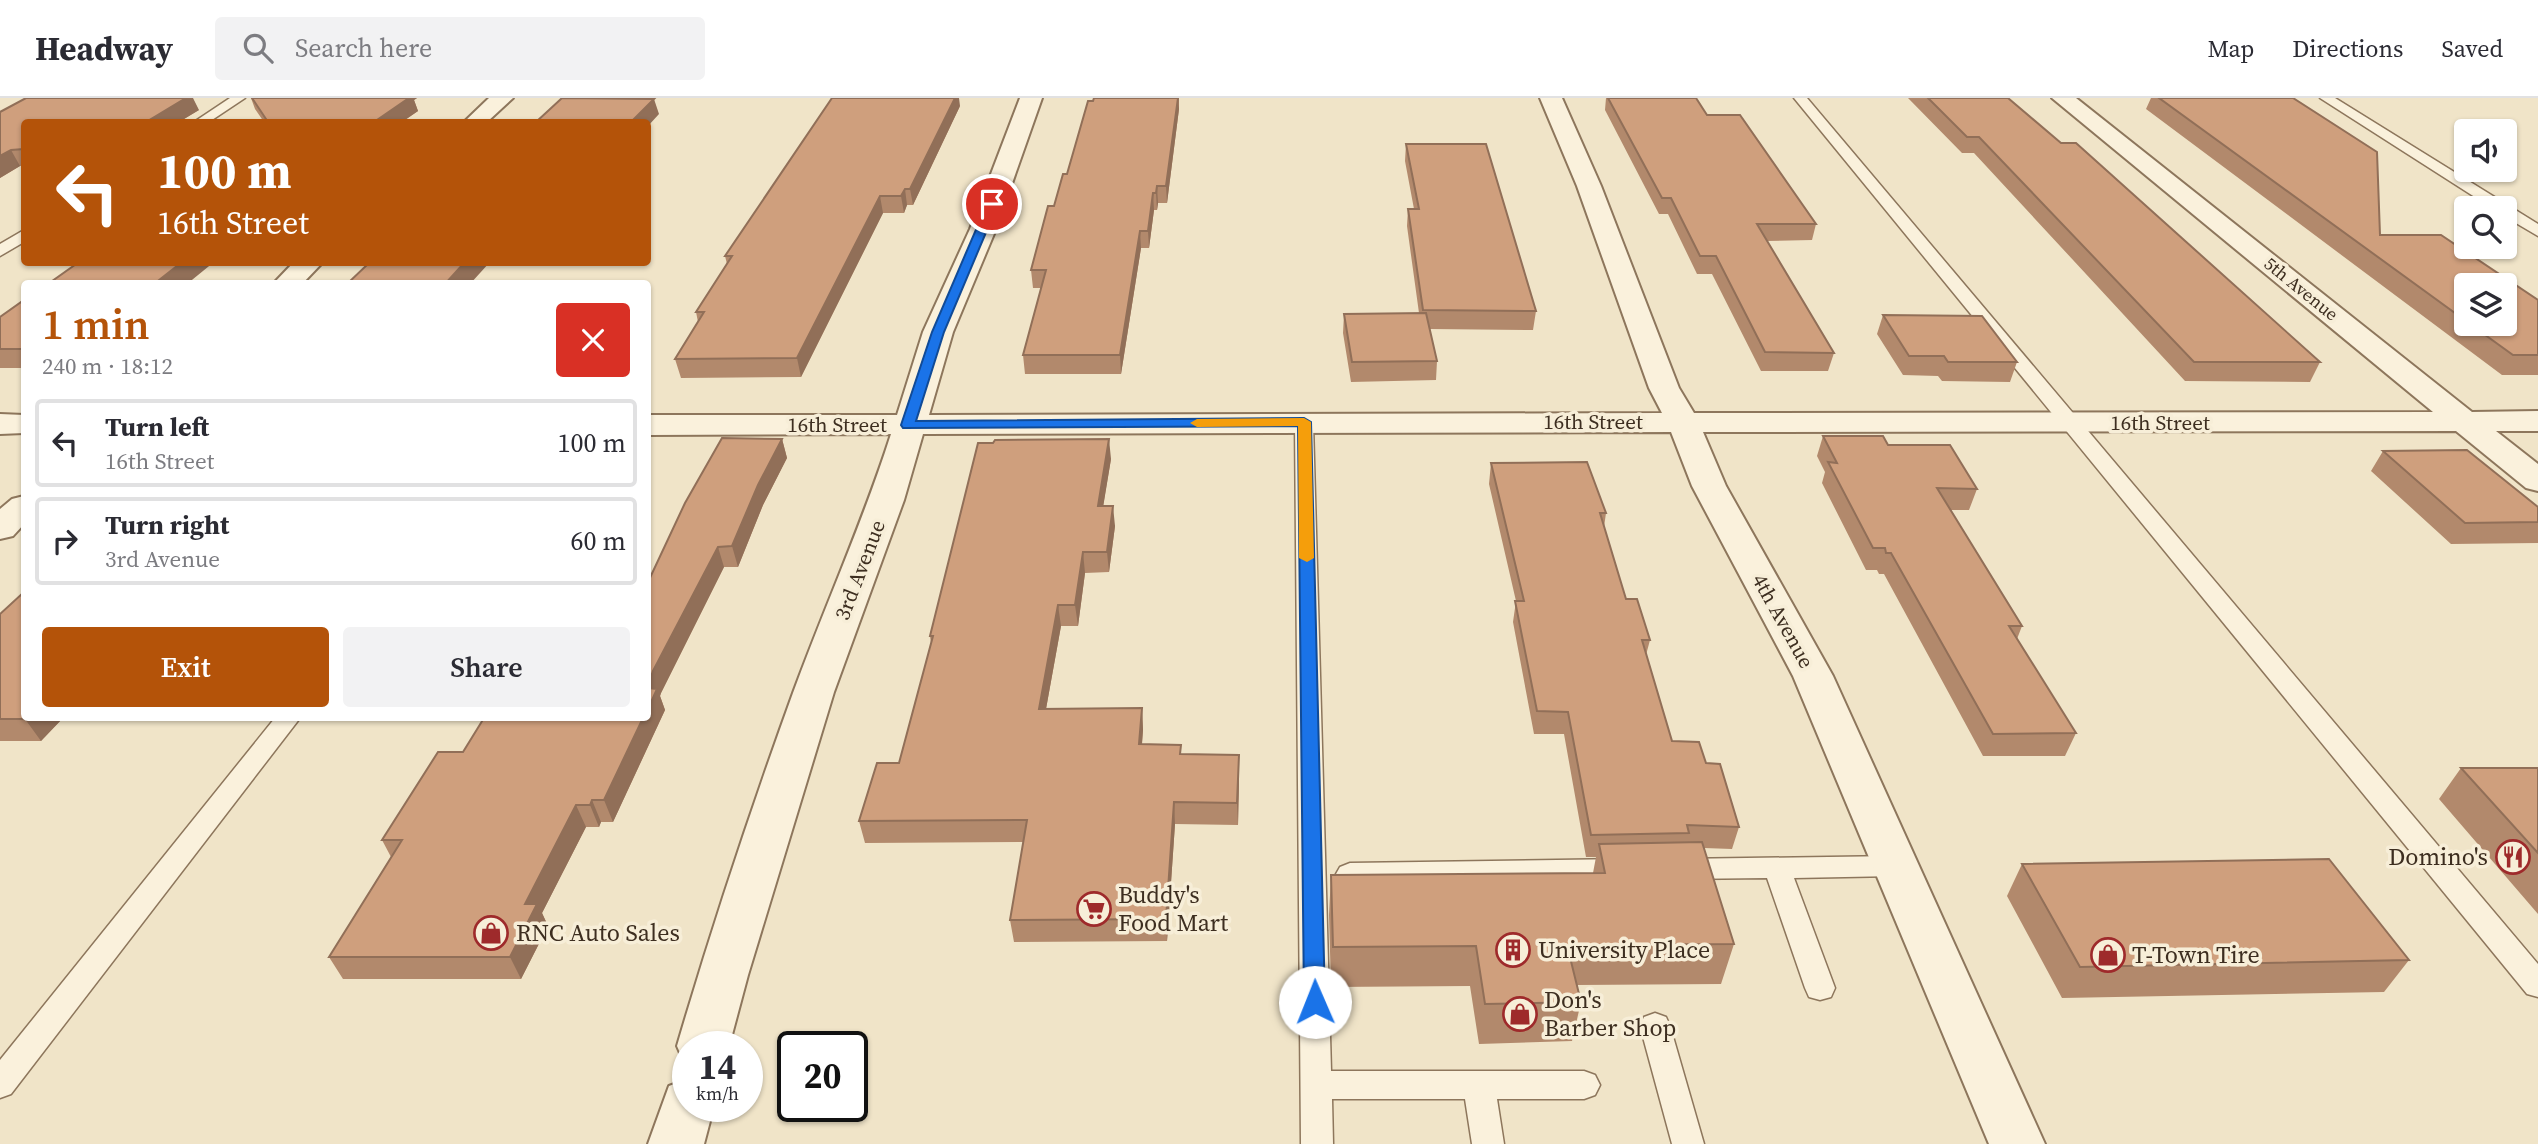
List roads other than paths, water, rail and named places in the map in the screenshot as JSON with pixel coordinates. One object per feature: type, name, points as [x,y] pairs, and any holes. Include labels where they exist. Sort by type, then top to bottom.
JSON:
[{"type":"street","points":[[478,119],[502,98]]},
{"type":"street","name":"3rd Avenue","points":[[707,1031],[810,705],[887,500],[938,332],[983,229],[1031,98]]},
{"type":"street","name":"4th Avenue","points":[[1551,98],[1589,186],[1664,388],[1683,422],[1709,486],[1813,676],[2017,1144]]},
{"type":"street","name":"5th Avenue","points":[[2063,98],[2538,481]]},
{"type":"street","points":[[290,280],[306,266]]},
{"type":"street","name":"16th Street","points":[[651,425],[2538,421]]},
{"type":"street","points":[[0,424],[21,424]]},
{"type":"street","points":[[0,527],[21,509]]},
{"type":"street","points":[[676,1144],[682,1122]]},
{"type":"lane","points":[[206,119],[239,98]]},
{"type":"lane","points":[[1800,98],[2538,985]]},
{"type":"lane","points":[[2326,98],[2482,196]]},
{"type":"lane","points":[[2517,218],[2538,231]]},
{"type":"lane","points":[[0,251],[21,237]]},
{"type":"lane","points":[[1304,422],[1318,1144]]},
{"type":"lane","points":[[0,1084],[286,721]]},
{"type":"lane","points":[[1350,874],[1896,866]]},
{"type":"lane","points":[[1777,868],[1820,988]]},
{"type":"lane","points":[[1655,1026],[1688,1144]]},
{"type":"lane","points":[[1316,1085],[1584,1085]]},
{"type":"lane","points":[[1479,1086],[1488,1144]]},
{"type":"place","name":"Domino's","points":[[2513,857]]},
{"type":"place","name":"Buddy's Food Mart","points":[[1094,909]]},
{"type":"place","name":"RNC Auto Sales","points":[[491,933]]},
{"type":"place","name":"University Place","points":[[1513,950]]},
{"type":"place","name":"T-Town Tire","points":[[2108,955]]},
{"type":"place","name":"Don's Barber Shop","points":[[1520,1014]]}]
